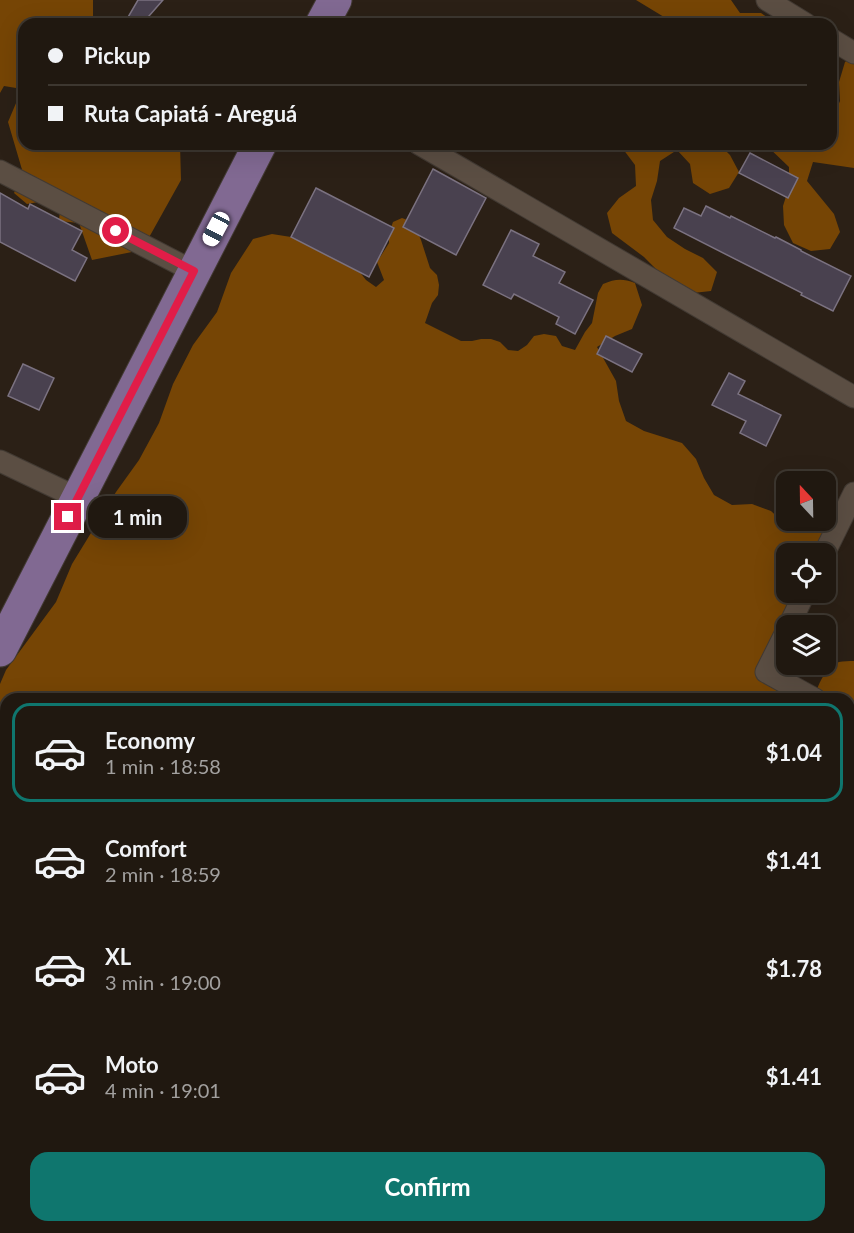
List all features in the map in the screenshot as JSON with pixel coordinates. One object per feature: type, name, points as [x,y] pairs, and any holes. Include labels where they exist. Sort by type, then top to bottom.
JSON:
[{"type":"main road","points":[[325,18],[335,0]]},
{"type":"main road","points":[[0,650],[257,150]]},
{"type":"street","points":[[767,0],[796,18]]},
{"type":"street","points":[[837,43],[854,53]]},
{"type":"street","points":[[430,150],[854,397]]},
{"type":"street","points":[[0,171],[194,271]]},
{"type":"street","points":[[0,461],[78,498]]},
{"type":"street","points":[[829,543],[854,493]]},
{"type":"street","points":[[776,652],[766,672],[804,693]]},
{"type":"shaded area","points":[[0,0],[93,0],[93,16],[95,18],[18,18],[18,88],[4,86],[0,93]]},
{"type":"shaded area","points":[[636,0],[731,0],[740,13],[761,13],[768,18],[667,18]]},
{"type":"shaded area","points":[[854,55],[854,168],[813,162],[807,181],[834,214],[840,232],[830,249],[811,251],[793,243],[784,225],[783,206],[789,187],[789,167],[771,150],[837,150],[839,82],[845,62]]},
{"type":"shaded area","points":[[18,98],[18,150],[180,150],[181,180],[142,250],[92,260],[79,223],[59,221],[61,198],[27,204],[14,193],[23,173],[8,122]]},
{"type":"shaded area","points":[[624,150],[677,150],[660,161],[651,200],[653,220],[667,237],[703,258],[717,272],[711,291],[693,293],[659,272],[644,257],[612,233],[607,213],[619,198],[636,186],[635,165]]},
{"type":"shaded area","points":[[677,150],[725,150],[739,172],[729,188],[710,194],[693,183],[690,164]]},
{"type":"shaded area","points":[[402,218],[413,222],[430,268],[437,275],[439,285],[438,295],[432,303],[425,323],[461,341],[491,339],[500,342],[508,350],[518,351],[534,336],[544,334],[556,336],[562,346],[575,350],[592,323],[598,293],[603,284],[619,280],[635,283],[642,305],[632,329],[597,347],[616,381],[619,401],[626,421],[644,431],[682,443],[696,459],[714,495],[732,505],[752,504],[771,511],[776,516],[776,531],[829,531],[827,543],[776,543],[776,603],[805,603],[807,615],[776,615],[776,675],[781,675],[776,693],[0,693],[0,684],[6,670],[56,602],[72,564],[116,492],[139,460],[159,423],[173,384],[193,345],[217,312],[231,273],[253,239],[272,234],[291,237],[359,271],[376,287],[384,280],[377,262],[389,243],[389,233],[393,222]]},
{"type":"shaded area","points":[[854,661],[854,693],[816,693],[824,675],[836,675],[836,663]]},
{"type":"building","points":[[138,0],[163,0],[147,18],[128,18]]},
{"type":"building","points":[[750,153],[798,178],[788,198],[739,173]]},
{"type":"building","points":[[433,169],[486,198],[456,255],[403,227]]},
{"type":"building","points":[[316,188],[394,228],[369,277],[291,237]]},
{"type":"building","points":[[0,193],[28,209],[30,204],[82,231],[72,250],[87,258],[75,281],[0,242]]},
{"type":"building","points":[[706,206],[776,237],[851,276],[833,311],[674,228],[684,208],[701,216]]},
{"type":"building","points":[[511,230],[539,244],[533,256],[565,272],[559,283],[593,300],[575,334],[556,324],[559,317],[514,294],[511,299],[483,285]]},
{"type":"building","points":[[606,336],[642,354],[632,372],[597,354]]},
{"type":"building","points":[[23,364],[54,378],[39,410],[8,396]]},
{"type":"building","points":[[729,373],[745,381],[738,394],[781,415],[766,446],[740,433],[746,421],[712,405]]},
{"type":"route","points":[[68,517],[194,271],[116,231]]}]
